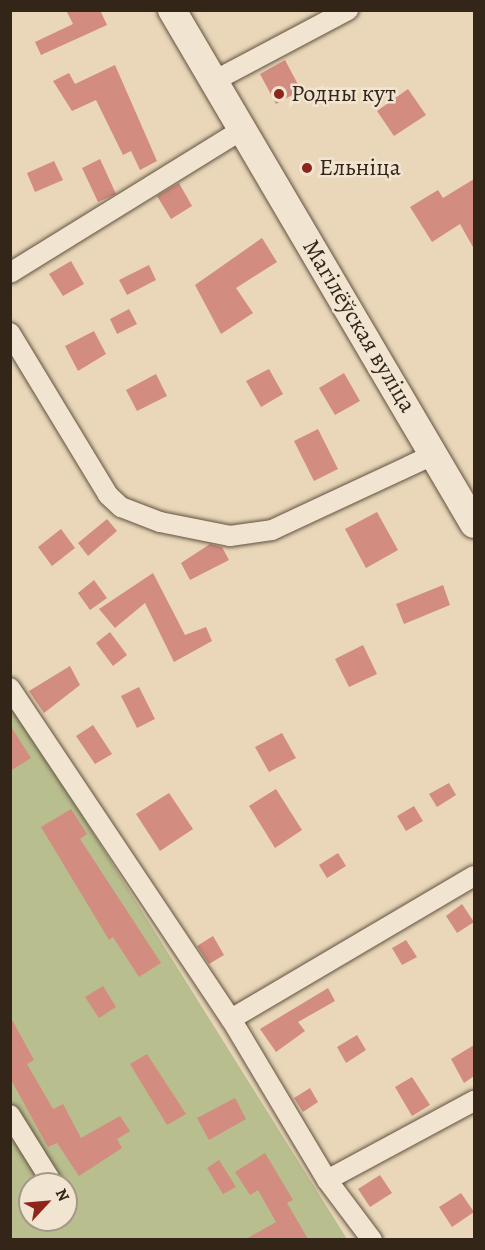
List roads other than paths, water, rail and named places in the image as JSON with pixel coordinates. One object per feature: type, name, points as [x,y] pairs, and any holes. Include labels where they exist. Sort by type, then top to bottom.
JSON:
[{"type":"main road","name":"Магілёўская вуліца","points":[[172,10],[435,454],[474,524]]},
{"type":"street","points":[[214,81],[348,10]]},
{"type":"street","points":[[10,273],[243,129]]},
{"type":"street","points":[[10,333],[108,495],[121,507],[160,522],[230,536],[272,530],[435,454]]},
{"type":"street","points":[[10,688],[231,1019],[327,1180],[372,1239]]},
{"type":"street","points":[[231,1019],[474,876]]},
{"type":"street","points":[[327,1180],[474,1101]]},
{"type":"street","points":[[10,1115],[46,1172]]},
{"type":"place","name":"Родны кут","points":[[279,94]]},
{"type":"place","name":"Ельніца","points":[[307,168]]}]
